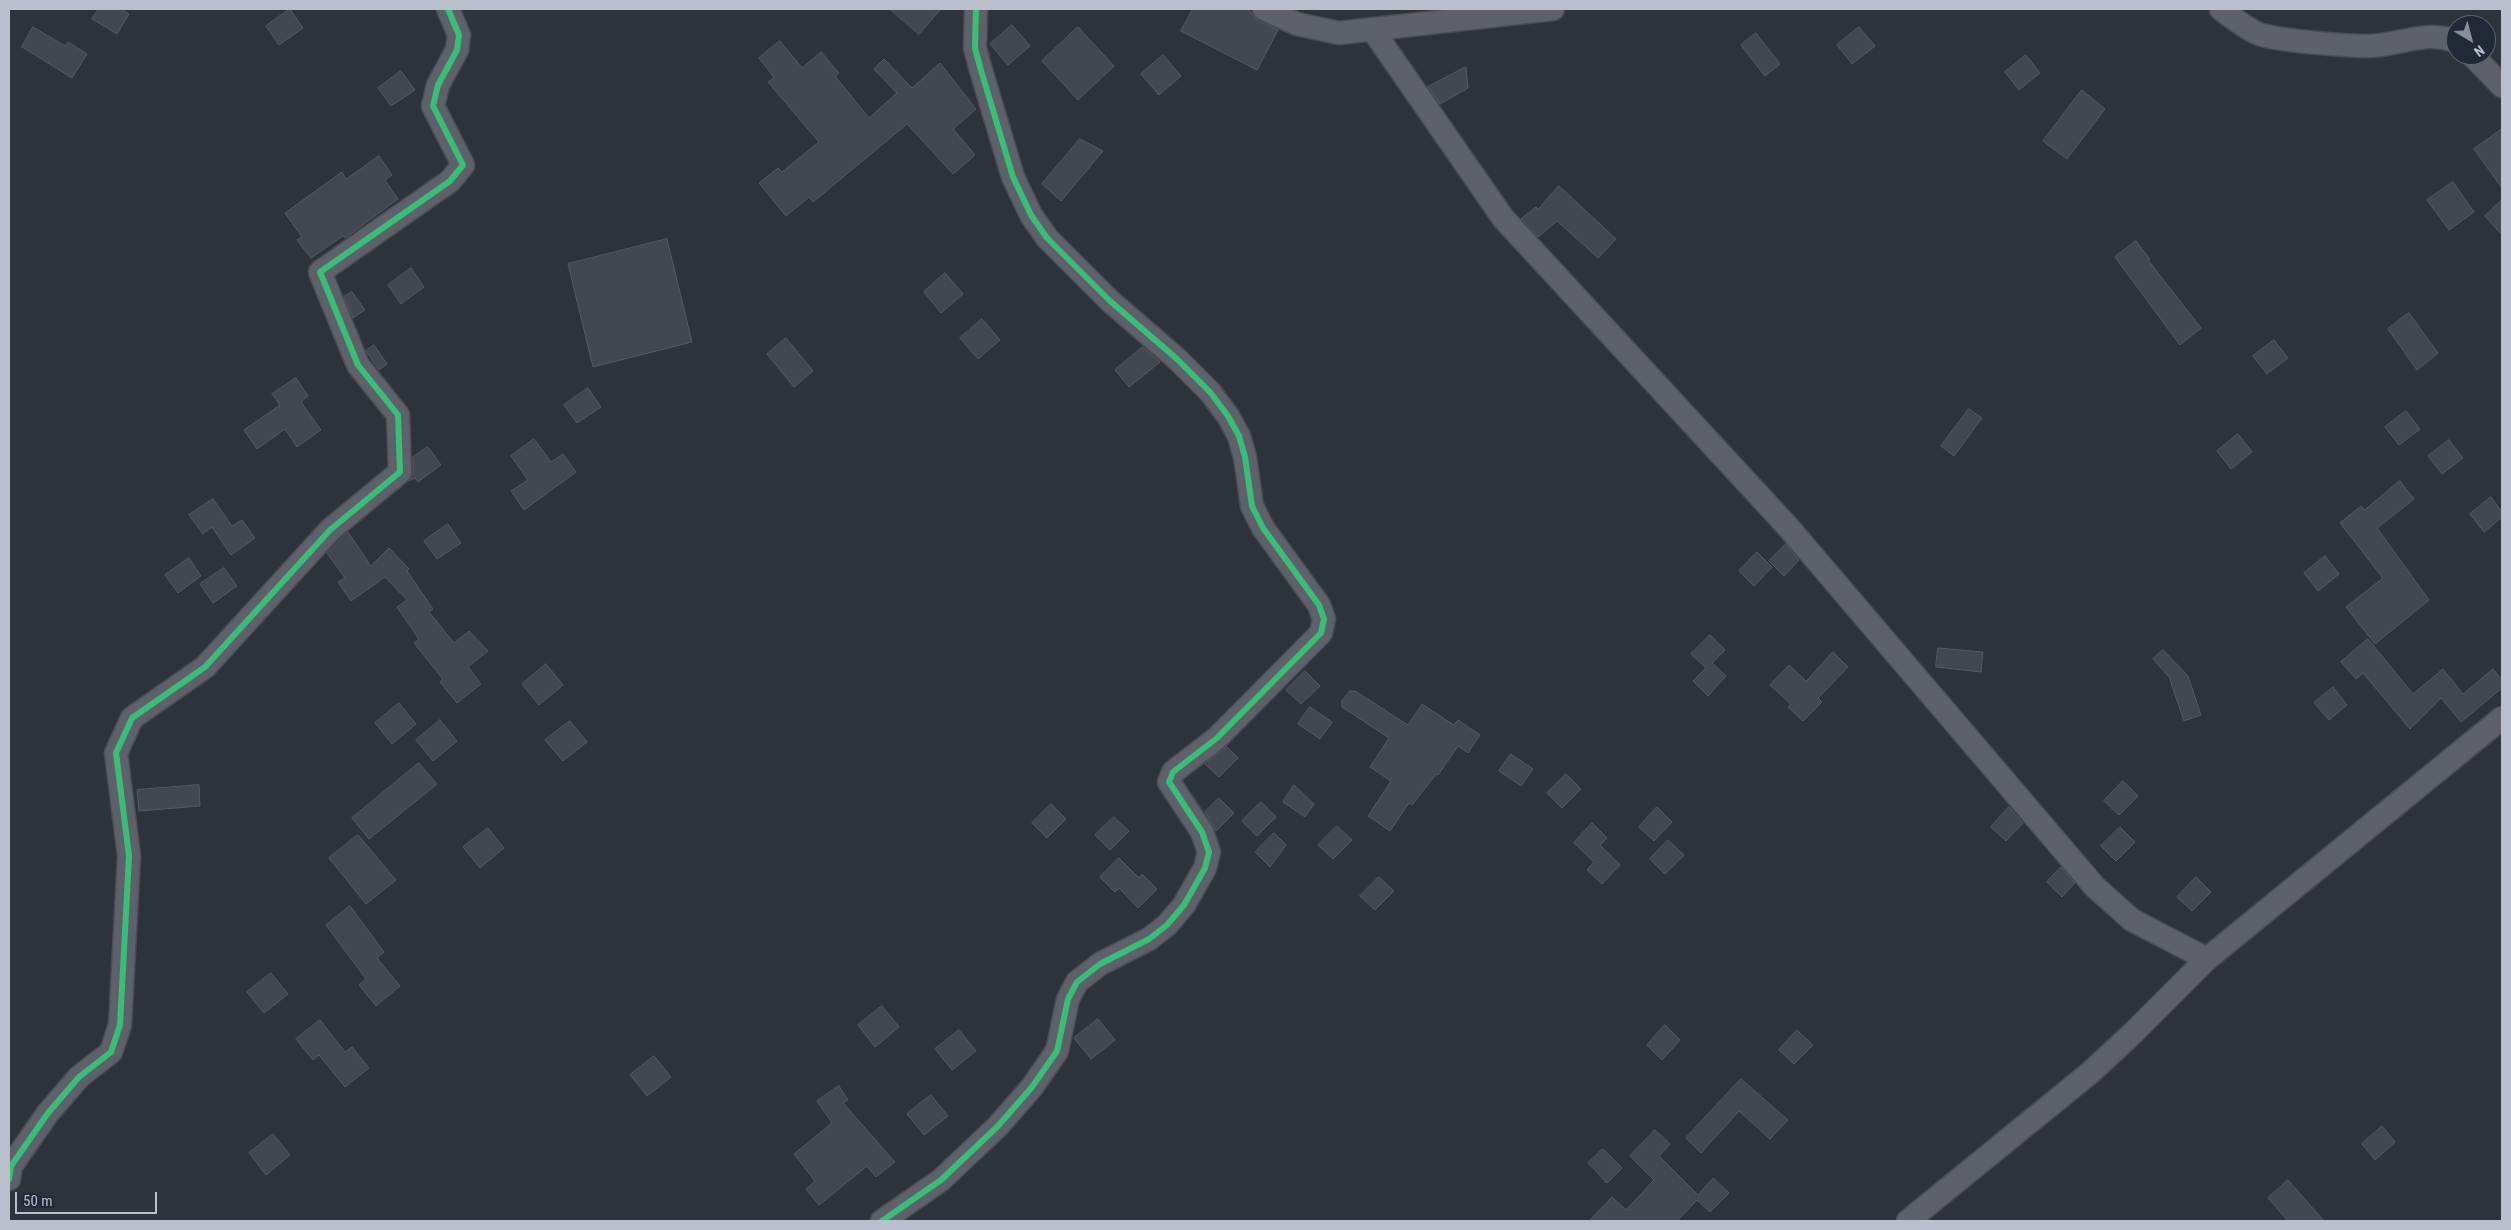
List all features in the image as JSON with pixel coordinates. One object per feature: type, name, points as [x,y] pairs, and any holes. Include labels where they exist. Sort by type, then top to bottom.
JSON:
[{"type":"street","points":[[9,1179],[11,1166],[48,1113],[79,1077],[111,1052],[120,1025],[129,856],[116,753],[132,718],[205,667],[330,530],[400,472],[398,415],[358,365],[320,272],[450,182],[463,165],[433,106],[438,85],[457,50],[459,35],[448,9]]},
{"type":"street","points":[[882,1221],[941,1180],[998,1126],[1032,1087],[1057,1051],[1068,999],[1077,982],[1100,964],[1149,939],[1167,925],[1184,905],[1205,868],[1209,852],[1202,832],[1169,782],[1173,772],[1217,738],[1321,633],[1324,619],[1320,605],[1264,528],[1252,506],[1245,457],[1239,436],[1228,416],[1210,392],[1177,358],[1110,301],[1047,238],[1031,215],[1013,177],[980,67],[976,48],[976,9]]},
{"type":"street","points":[[1264,9],[1297,24],[1318,30],[1339,32],[1553,9]]},
{"type":"street","points":[[2220,9],[2247,28],[2261,34],[2294,40],[2370,46],[2422,36],[2446,38]]},
{"type":"street","points":[[1372,29],[1503,218],[1789,528],[2095,886],[2132,920],[2207,959]]},
{"type":"street","points":[[2482,65],[2502,86]]},
{"type":"street","points":[[1908,1221],[2091,1072],[2133,1034],[2207,959],[2502,718]]},
{"type":"building","points":[[99,9],[120,9],[129,14],[117,34],[92,19]]},
{"type":"building","points":[[290,9],[303,28],[279,45],[266,26]]},
{"type":"building","points":[[890,9],[941,9],[919,34]]},
{"type":"building","points":[[1193,9],[1248,9],[1258,21],[1278,30],[1257,70],[1181,31]]},
{"type":"building","points":[[1012,25],[1030,46],[1008,65],[990,44]]},
{"type":"building","points":[[33,27],[65,46],[68,42],[87,54],[72,78],[22,47]]},
{"type":"building","points":[[1078,27],[1114,66],[1078,100],[1042,61]]},
{"type":"building","points":[[1859,27],[1875,46],[1852,64],[1837,45]]},
{"type":"building","points":[[1756,33],[1780,64],[1765,76],[1741,45]]},
{"type":"building","points":[[780,41],[802,68],[821,52],[839,73],[835,76],[869,118],[897,93],[874,69],[884,59],[912,88],[940,63],[976,109],[953,129],[975,155],[953,174],[907,124],[813,202],[809,197],[786,216],[759,183],[778,168],[782,172],[819,142],[768,82],[774,77],[759,58]]},
{"type":"building","points":[[1163,55],[1181,76],[1159,95],[1141,74]]},
{"type":"building","points":[[2026,55],[2040,73],[2019,90],[2005,72]]},
{"type":"building","points":[[1466,67],[1468,88],[1440,104],[1428,87]]},
{"type":"building","points":[[401,71],[415,90],[391,106],[378,88]]},
{"type":"building","points":[[2082,90],[2105,109],[2067,159],[2043,141]]},
{"type":"building","points":[[2502,129],[2502,188],[2474,149]]},
{"type":"building","points":[[1080,139],[1103,151],[1061,201],[1042,184]]},
{"type":"building","points":[[379,156],[392,175],[385,180],[398,199],[345,238],[343,236],[311,258],[297,240],[302,237],[285,213],[342,172],[346,179]]},
{"type":"building","points":[[2453,182],[2474,212],[2449,230],[2427,200]]},
{"type":"building","points":[[1559,186],[1616,239],[1598,258],[1557,221],[1538,237],[1521,219],[1536,207],[1538,209]]},
{"type":"building","points":[[2502,200],[2502,235],[2485,216]]},
{"type":"building","points":[[667,239],[692,342],[593,367],[568,264]]},
{"type":"building","points":[[2136,241],[2150,259],[2148,260],[2201,328],[2180,345],[2115,257]]},
{"type":"building","points":[[411,268],[424,287],[401,304],[388,285]]},
{"type":"building","points":[[945,273],[963,294],[941,313],[924,292]]},
{"type":"building","points":[[352,292],[365,310],[353,318],[344,297]]},
{"type":"building","points":[[2409,313],[2438,353],[2417,370],[2388,329]]},
{"type":"building","points":[[982,319],[1000,340],[978,359],[960,338]]},
{"type":"building","points":[[786,338],[813,371],[794,387],[767,354]]},
{"type":"building","points":[[2274,340],[2288,358],[2267,374],[2253,356]]},
{"type":"building","points":[[374,345],[387,364],[379,370],[366,351]]},
{"type":"building","points":[[1143,347],[1160,362],[1129,387],[1115,370]]},
{"type":"building","points":[[296,378],[308,396],[301,402],[321,430],[297,447],[285,429],[257,449],[244,430],[280,405],[272,394]]},
{"type":"building","points":[[588,388],[601,407],[577,423],[564,405]]},
{"type":"building","points":[[1969,409],[1982,418],[1954,456],[1941,446]]},
{"type":"building","points":[[2406,411],[2420,429],[2399,445],[2385,427]]},
{"type":"building","points":[[2238,434],[2252,452],[2231,469],[2217,451]]},
{"type":"building","points":[[534,439],[551,462],[563,454],[576,472],[524,510],[511,491],[528,480],[511,456]]},
{"type":"building","points":[[2449,440],[2463,458],[2442,474],[2428,456]]},
{"type":"building","points":[[428,447],[441,465],[418,482],[415,478],[409,481],[413,472],[413,457]]},
{"type":"building","points":[[2400,481],[2414,499],[2377,528],[2429,600],[2375,644],[2346,607],[2383,578],[2340,523],[2361,506],[2364,510]]},
{"type":"building","points":[[2491,497],[2502,512],[2502,517],[2484,532],[2470,514]]},
{"type":"building","points":[[213,499],[232,526],[242,520],[255,538],[231,555],[212,527],[203,534],[189,515]]},
{"type":"building","points":[[448,524],[461,543],[437,559],[424,541]]},
{"type":"building","points":[[348,532],[371,566],[389,548],[409,569],[407,571],[433,609],[429,612],[454,643],[469,631],[488,651],[468,667],[481,684],[457,703],[440,682],[443,679],[414,643],[419,639],[397,607],[407,600],[385,577],[351,601],[338,582],[345,578],[327,553]]},
{"type":"building","points":[[1786,544],[1799,560],[1784,576],[1769,561]]},
{"type":"building","points":[[1757,552],[1772,567],[1754,586],[1739,571]]},
{"type":"building","points":[[2325,556],[2339,574],[2318,591],[2304,573]]},
{"type":"building","points":[[189,558],[201,576],[178,593],[165,575]]},
{"type":"building","points":[[224,568],[237,586],[213,603],[200,584]]},
{"type":"building","points":[[1710,635],[1725,650],[1712,663],[1726,676],[1708,696],[1693,681],[1706,668],[1691,654]]},
{"type":"building","points":[[2368,639],[2413,694],[2443,669],[2463,694],[2493,669],[2502,680],[2502,688],[2461,722],[2441,698],[2410,729],[2363,673],[2356,679],[2341,662]]},
{"type":"building","points":[[1938,648],[1983,652],[1981,672],[1936,667]]},
{"type":"building","points":[[2163,650],[2188,676],[2201,715],[2184,721],[2169,677],[2153,659]]},
{"type":"building","points":[[1833,652],[1848,667],[1818,698],[1822,702],[1803,721],[1788,707],[1791,704],[1770,685],[1789,665],[1806,681]]},
{"type":"building","points":[[546,664],[563,685],[539,705],[522,684]]},
{"type":"building","points":[[1305,671],[1320,686],[1301,704],[1286,690]]},
{"type":"building","points":[[2333,687],[2347,705],[2329,720],[2314,703]]},
{"type":"building","points":[[1350,691],[1355,691],[1408,725],[1422,704],[1454,725],[1458,720],[1480,735],[1468,753],[1458,746],[1438,775],[1436,774],[1412,805],[1409,803],[1390,831],[1368,816],[1391,781],[1370,767],[1389,738],[1342,707],[1342,701]]},
{"type":"building","points":[[399,703],[416,724],[392,744],[375,723]]},
{"type":"building","points":[[1310,707],[1332,722],[1320,739],[1298,724]]},
{"type":"building","points":[[440,720],[457,741],[433,761],[416,740]]},
{"type":"building","points":[[570,721],[587,742],[563,761],[545,740]]},
{"type":"building","points":[[1227,747],[1238,758],[1219,777],[1205,764]]},
{"type":"building","points":[[1511,754],[1533,769],[1521,786],[1499,771]]},
{"type":"building","points":[[419,763],[437,784],[369,839],[352,818]]},
{"type":"building","points":[[1566,774],[1581,789],[1562,808],[1547,793]]},
{"type":"building","points":[[2123,781],[2138,796],[2119,815],[2104,801]]},
{"type":"building","points":[[199,785],[200,806],[139,811],[137,790]]},
{"type":"building","points":[[1294,785],[1314,804],[1305,817],[1283,802]]},
{"type":"building","points":[[1219,798],[1234,813],[1216,831],[1205,812]]},
{"type":"building","points":[[1261,802],[1276,817],[1257,836],[1242,821]]},
{"type":"building","points":[[1051,804],[1066,819],[1047,838],[1032,823]]},
{"type":"building","points":[[1657,807],[1672,822],[1654,841],[1639,827]]},
{"type":"building","points":[[2009,807],[2023,823],[2006,841],[1991,827]]},
{"type":"building","points":[[1114,817],[1129,831],[1110,850],[1095,835]]},
{"type":"building","points":[[1592,823],[1607,838],[1600,845],[1620,865],[1602,884],[1587,870],[1594,862],[1574,843]]},
{"type":"building","points":[[1337,826],[1352,840],[1333,859],[1318,845]]},
{"type":"building","points":[[2120,827],[2135,842],[2116,861],[2101,846]]},
{"type":"building","points":[[488,828],[504,848],[480,868],[463,847]]},
{"type":"building","points":[[1274,833],[1286,845],[1270,867],[1255,852]]},
{"type":"building","points":[[358,835],[396,880],[366,904],[329,858]]},
{"type":"building","points":[[1668,840],[1684,855],[1665,874],[1650,859]]},
{"type":"building","points":[[1119,858],[1139,878],[1142,874],[1157,889],[1138,908],[1119,888],[1115,892],[1100,877]]},
{"type":"building","points":[[2061,867],[2075,883],[2062,897],[2047,882]]},
{"type":"building","points":[[1379,877],[1394,891],[1375,910],[1360,896]]},
{"type":"building","points":[[2196,877],[2211,892],[2192,911],[2177,897]]},
{"type":"building","points":[[350,906],[384,952],[377,958],[400,986],[376,1006],[359,985],[366,979],[326,925]]},
{"type":"building","points":[[271,973],[288,994],[264,1013],[247,992]]},
{"type":"building","points":[[882,1006],[899,1027],[875,1047],[858,1025]]},
{"type":"building","points":[[1098,1019],[1115,1040],[1091,1059],[1074,1038]]},
{"type":"building","points":[[320,1020],[345,1052],[352,1047],[369,1068],[345,1087],[319,1055],[313,1060],[296,1039]]},
{"type":"building","points":[[1665,1025],[1680,1040],[1662,1060],[1647,1045]]},
{"type":"building","points":[[959,1030],[976,1051],[952,1070],[935,1049]]},
{"type":"building","points":[[1797,1030],[1813,1045],[1794,1064],[1779,1050]]},
{"type":"building","points":[[654,1056],[671,1077],[647,1096],[630,1075]]},
{"type":"building","points":[[1741,1079],[1788,1120],[1770,1139],[1739,1111],[1701,1153],[1686,1138]]},
{"type":"building","points":[[839,1086],[848,1100],[843,1103],[895,1162],[876,1177],[867,1166],[819,1205],[806,1189],[815,1181],[794,1154],[832,1123],[817,1101]]},
{"type":"building","points":[[931,1095],[948,1116],[924,1135],[907,1114]]},
{"type":"building","points":[[2382,1126],[2395,1142],[2375,1160],[2362,1144]]},
{"type":"building","points":[[1655,1130],[1670,1144],[1659,1156],[1698,1195],[1713,1178],[1729,1193],[1710,1212],[1697,1200],[1677,1221],[1589,1221],[1612,1197],[1626,1210],[1654,1180],[1630,1156]]},
{"type":"building","points":[[273,1134],[290,1155],[266,1175],[249,1153]]},
{"type":"building","points":[[1603,1149],[1622,1168],[1607,1183],[1588,1163]]},
{"type":"building","points":[[2288,1180],[2324,1221],[2288,1221],[2268,1198]]},
{"type":"cycle path","points":[[9,1179],[11,1166],[48,1113],[79,1077],[111,1052],[120,1025],[129,856],[116,753],[132,718],[205,667],[330,530],[400,472],[398,415],[358,365],[320,272],[450,181],[463,165],[433,106],[438,85],[457,50],[459,35],[448,9]]},
{"type":"cycle path","points":[[882,1221],[941,1180],[998,1126],[1032,1087],[1057,1051],[1068,999],[1077,982],[1100,964],[1149,939],[1167,925],[1184,905],[1205,868],[1209,852],[1202,832],[1169,782],[1173,772],[1217,738],[1321,633],[1324,619],[1319,605],[1263,528],[1252,506],[1245,457],[1239,436],[1228,416],[1210,392],[1177,359],[1110,301],[1047,238],[1031,215],[1013,177],[980,67],[975,48],[976,9]]}]
